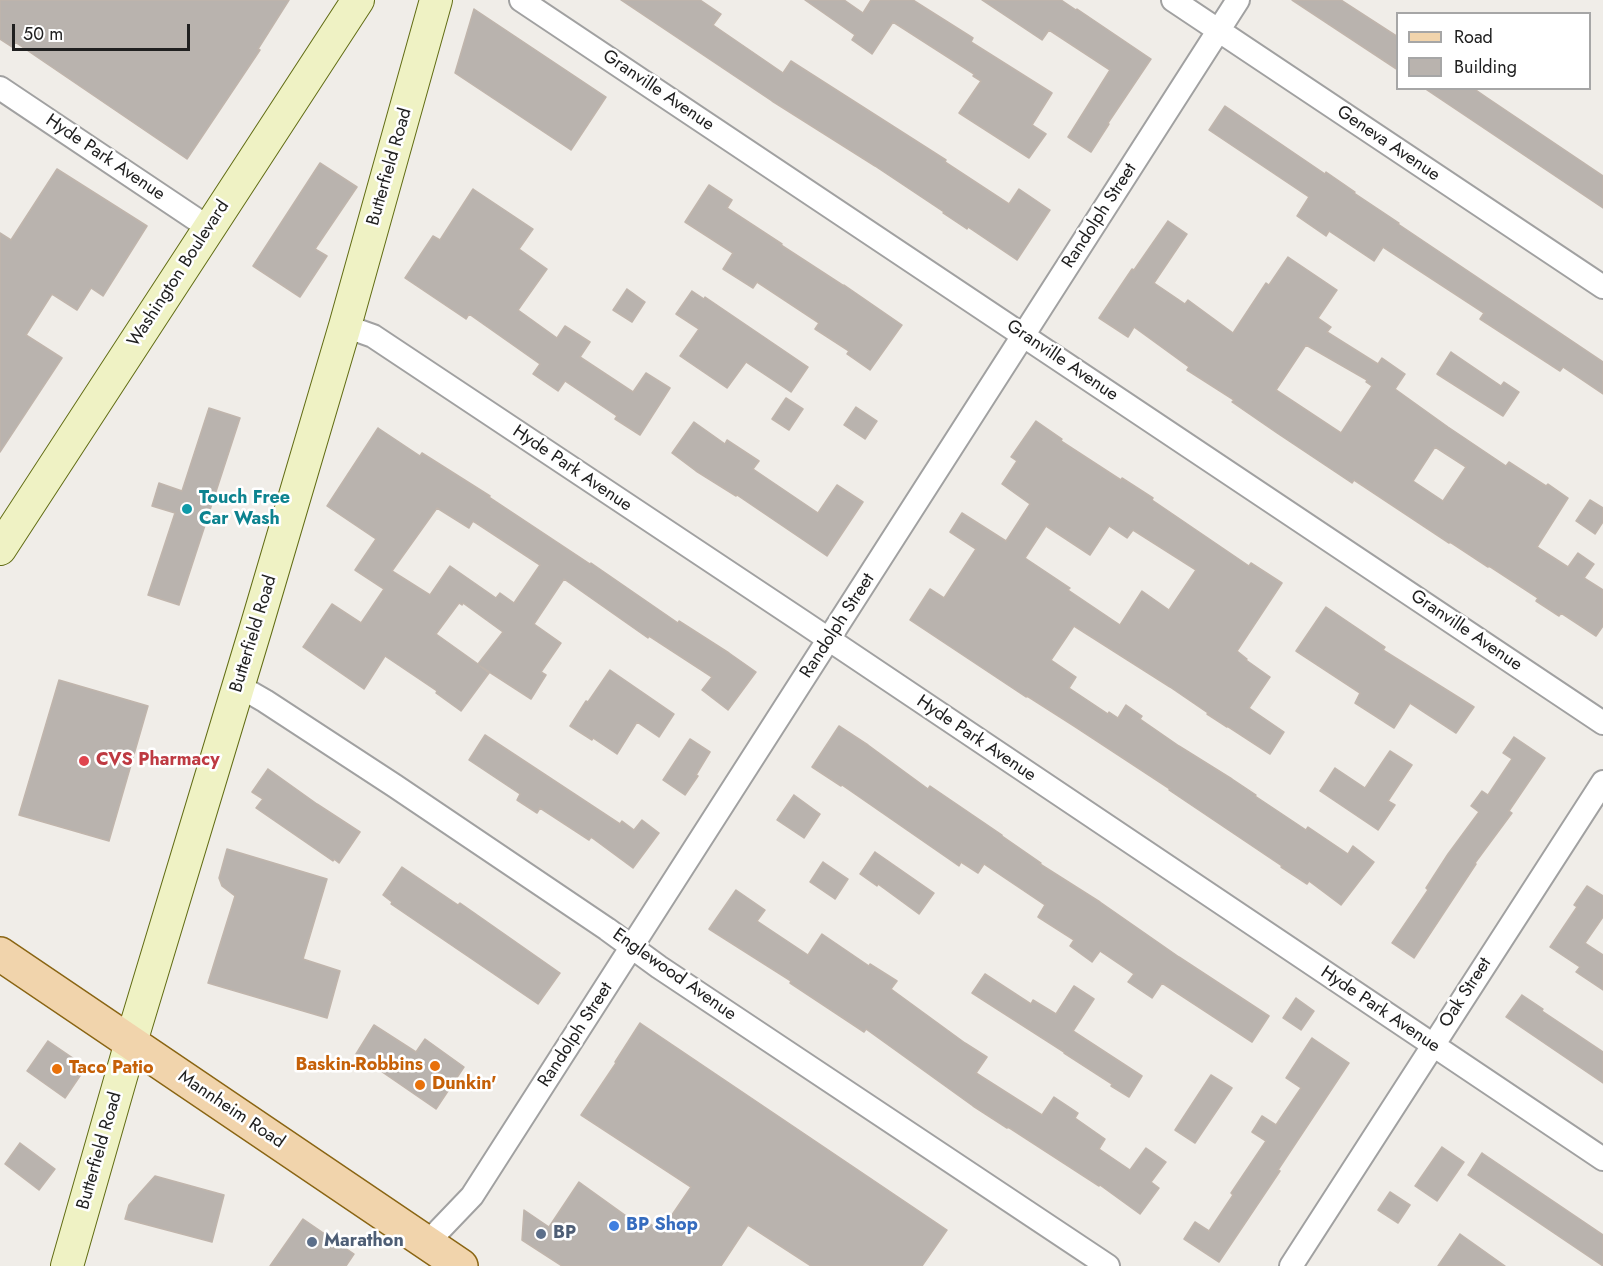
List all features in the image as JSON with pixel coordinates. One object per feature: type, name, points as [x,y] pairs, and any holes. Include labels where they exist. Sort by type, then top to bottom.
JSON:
[{"type":"main road","name":"Washington Boulevard","points":[[0,549],[358,0]]},
{"type":"main road","name":"Butterfield Road","points":[[67,1266],[131,1042],[345,326],[436,0]]},
{"type":"main road","name":"Mannheim Road","points":[[0,954],[461,1266]]},
{"type":"street","name":"Granville Avenue","points":[[521,0],[1603,723]]},
{"type":"street","name":"Geneva Avenue","points":[[1173,0],[1603,287]]},
{"type":"street","name":"Randolph Street","points":[[427,1243],[472,1196],[1238,0]]},
{"type":"street","name":"Hyde Park Avenue","points":[[0,88],[209,228]]},
{"type":"street","name":"Hyde Park Avenue","points":[[345,326],[373,336],[1603,1159]]},
{"type":"street","name":"Englewood Avenue","points":[[238,686],[266,701],[395,786],[659,967],[1108,1266]]},
{"type":"street","name":"Oak Street","points":[[1292,1266],[1603,782]]},
{"type":"building","points":[[0,0],[289,0],[258,49],[260,50],[187,159],[15,42],[12,47],[0,39]]},
{"type":"building","points":[[621,0],[700,0],[721,14],[713,25],[783,73],[791,61],[946,160],[945,162],[1009,204],[1019,189],[1050,210],[1017,260]]},
{"type":"building","points":[[805,0],[844,0],[863,13],[871,0],[913,0],[973,38],[971,42],[1052,93],[1032,125],[1046,134],[1029,158],[959,113],[981,81],[973,76],[974,74],[893,22],[872,54],[852,40],[855,35]]},
{"type":"building","points":[[982,0],[1061,0],[1151,59],[1091,152],[1068,137],[1110,70],[1049,30],[1042,40]]},
{"type":"building","points":[[1292,0],[1341,0],[1396,36],[1396,69]]},
{"type":"building","points":[[474,9],[606,97],[571,150],[455,73]]},
{"type":"building","points":[[1427,90],[1476,90],[1603,176],[1603,208]]},
{"type":"building","points":[[1225,106],[1325,174],[1326,172],[1398,224],[1603,362],[1603,394],[1563,367],[1560,371],[1480,319],[1484,313],[1383,247],[1374,261],[1329,231],[1326,236],[1297,216],[1309,197],[1209,130]]},
{"type":"building","points":[[320,163],[357,187],[315,249],[327,256],[300,297],[253,266]]},
{"type":"building","points":[[57,169],[147,226],[103,296],[91,288],[77,310],[52,294],[26,335],[62,358],[0,452],[0,233],[11,240]]},
{"type":"building","points":[[709,185],[732,200],[727,208],[902,325],[870,370],[847,354],[849,351],[815,329],[819,323],[757,282],[753,288],[723,269],[733,253],[685,222]]},
{"type":"building","points":[[473,189],[533,229],[519,249],[547,269],[518,310],[557,338],[565,326],[590,342],[580,357],[633,392],[646,373],[670,388],[640,435],[615,419],[617,416],[565,381],[558,391],[533,374],[540,364],[469,314],[466,319],[405,278],[433,236],[440,240]]},
{"type":"building","points":[[1168,221],[1187,234],[1154,283],[1185,304],[1188,300],[1233,333],[1266,283],[1269,285],[1288,257],[1337,290],[1318,318],[1331,327],[1327,332],[1378,364],[1382,358],[1405,374],[1395,389],[1506,466],[1509,462],[1568,498],[1537,547],[1568,567],[1578,553],[1594,564],[1584,578],[1603,590],[1603,626],[1596,636],[1561,613],[1559,616],[1536,601],[1538,598],[1489,566],[1449,543],[1354,480],[1352,483],[1277,433],[1232,402],[1234,400],[1187,370],[1189,367],[1134,327],[1128,337],[1099,318],[1132,269],[1134,270]],"holes":[[[1306,345],[1367,380],[1366,382],[1372,386],[1341,433],[1276,390]],[[1435,447],[1466,467],[1443,501],[1413,481]]]},
{"type":"building","points":[[627,289],[645,302],[632,322],[613,310]]},
{"type":"building","points":[[692,291],[704,299],[705,297],[808,367],[791,392],[746,362],[727,388],[680,356],[699,329],[676,314]]},
{"type":"building","points":[[1451,352],[1501,386],[1504,382],[1519,392],[1503,416],[1437,374]]},
{"type":"building","points":[[786,398],[803,409],[789,430],[772,419]]},
{"type":"building","points":[[856,407],[877,421],[865,439],[844,425]]},
{"type":"building","name":"Touch Free Car Wash","points":[[209,408],[240,418],[179,605],[148,595],[175,513],[152,506],[159,483],[182,491]]},
{"type":"building","points":[[1036,421],[1062,439],[1061,441],[1153,498],[1152,500],[1249,566],[1251,563],[1282,583],[1237,651],[1270,677],[1249,708],[1284,732],[1270,754],[1074,626],[1051,660],[1076,677],[1069,688],[1108,714],[1109,712],[1118,718],[1126,705],[1142,716],[1140,719],[1306,830],[1308,827],[1348,854],[1353,846],[1374,862],[1341,905],[1309,881],[1307,884],[1281,867],[1170,789],[910,620],[930,589],[944,598],[976,549],[950,532],[962,513],[1006,541],[1030,504],[1002,484],[1017,461],[1011,457]],"holes":[[[1046,526],[1090,555],[1109,526],[1127,538],[1133,530],[1196,570],[1169,610],[1142,591],[1120,625],[1025,558]]]},
{"type":"building","points":[[694,422],[725,444],[727,440],[759,461],[753,469],[818,513],[837,485],[863,502],[827,556],[672,453]]},
{"type":"building","points":[[378,428],[420,456],[422,453],[490,496],[678,623],[679,621],[756,672],[728,710],[702,690],[712,677],[649,636],[648,638],[564,579],[534,624],[561,643],[541,672],[546,675],[531,699],[480,666],[489,673],[461,711],[436,693],[437,691],[385,656],[364,689],[303,647],[332,604],[361,623],[384,589],[355,570],[376,539],[327,506]],"holes":[[[437,508],[469,528],[473,521],[540,565],[514,603],[500,593],[496,598],[450,566],[430,595],[392,571]],[[459,603],[462,605],[463,603],[503,632],[478,664],[436,634]]]},
{"type":"building","points":[[1590,500],[1603,508],[1603,522],[1595,534],[1576,521]]},
{"type":"building","points":[[1326,607],[1385,647],[1383,650],[1474,707],[1456,733],[1410,703],[1394,728],[1355,703],[1360,693],[1296,651]]},
{"type":"building","points":[[610,670],[674,714],[659,737],[637,722],[617,754],[570,726]]},
{"type":"building","name":"CVS Pharmacy","points":[[59,680],[148,706],[109,841],[19,815]]},
{"type":"building","points":[[839,726],[928,789],[930,786],[1040,864],[1269,1016],[1252,1042],[1162,983],[1152,998],[1128,982],[1134,974],[1100,951],[1092,962],[1070,946],[1074,940],[1038,917],[1045,905],[984,864],[978,873],[961,862],[959,866],[842,785],[812,767]]},
{"type":"building","points":[[485,735],[620,824],[622,821],[634,830],[642,820],[659,833],[633,868],[591,837],[589,840],[540,808],[537,813],[517,800],[520,794],[469,760]]},
{"type":"building","points":[[1514,737],[1545,758],[1509,811],[1512,813],[1475,863],[1414,958],[1392,943],[1428,890],[1426,888],[1448,854],[1479,812],[1471,806],[1482,791],[1488,795],[1512,759],[1503,753]]},
{"type":"building","points":[[690,739],[710,752],[685,795],[663,780]]},
{"type":"building","points":[[1390,751],[1412,765],[1388,801],[1395,805],[1378,830],[1320,791],[1335,768],[1365,788]]},
{"type":"building","points":[[268,769],[360,832],[339,863],[256,808],[263,799],[252,792]]},
{"type":"building","points":[[794,795],[820,814],[804,838],[777,820]]},
{"type":"building","points":[[227,849],[327,879],[303,959],[340,971],[327,1018],[208,983],[235,896],[222,886],[219,878]]},
{"type":"building","points":[[875,852],[934,893],[919,914],[878,884],[877,886],[860,874]]},
{"type":"building","points":[[823,862],[848,879],[835,899],[810,882]]},
{"type":"building","points":[[402,867],[458,905],[460,903],[560,973],[538,1004],[391,904],[392,902],[383,895]]},
{"type":"building","points":[[1587,886],[1603,896],[1603,917],[1585,943],[1603,955],[1603,990],[1576,972],[1580,967],[1550,947],[1577,907],[1574,905]]},
{"type":"building","points":[[736,890],[765,910],[757,921],[808,955],[822,934],[869,966],[870,964],[897,981],[891,989],[987,1057],[976,1073],[1042,1115],[1054,1097],[1078,1113],[1075,1118],[1105,1139],[1099,1149],[1130,1170],[1146,1148],[1166,1162],[1151,1182],[1159,1188],[1140,1214],[1100,1185],[973,1106],[866,1029],[864,1032],[790,983],[791,981],[709,929]]},
{"type":"building","points":[[985,974],[1031,1004],[1033,1000],[1056,1014],[1074,986],[1094,999],[1073,1031],[1142,1076],[1129,1097],[972,993]]},
{"type":"building","points":[[1522,995],[1603,1052],[1603,1083],[1506,1017]]},
{"type":"building","points":[[1296,998],[1314,1011],[1301,1030],[1283,1018]]},
{"type":"building","points":[[640,1023],[947,1230],[922,1266],[811,1266],[748,1225],[721,1266],[562,1266],[522,1240],[524,1210],[549,1227],[579,1182],[636,1223],[640,1217],[661,1231],[691,1187],[581,1115]]},
{"type":"building","points":[[374,1025],[416,1052],[425,1039],[464,1067],[436,1109],[356,1054]]},
{"type":"building","points":[[1312,1038],[1349,1063],[1219,1262],[1184,1239],[1195,1222],[1209,1231],[1233,1195],[1231,1193],[1266,1141],[1252,1132],[1262,1116],[1276,1125],[1301,1088],[1286,1078]]},
{"type":"building","name":"Taco Patio","points":[[48,1041],[86,1067],[65,1098],[27,1071]]},
{"type":"building","points":[[1211,1075],[1232,1088],[1195,1143],[1175,1130]]},
{"type":"building","points":[[20,1143],[55,1169],[39,1190],[5,1164]]},
{"type":"building","points":[[1442,1147],[1464,1162],[1437,1201],[1415,1186]]},
{"type":"building","points":[[1482,1153],[1603,1235],[1603,1266],[1468,1175]]},
{"type":"building","points":[[155,1176],[224,1195],[212,1242],[125,1219],[129,1205]]},
{"type":"building","points":[[1390,1192],[1410,1205],[1398,1223],[1378,1210]]},
{"type":"building","name":"Marathon","points":[[303,1219],[354,1254],[346,1266],[270,1266]]},
{"type":"building","points":[[1460,1234],[1505,1266],[1438,1266]]},
{"type":"place","name":"Touch Free Car Wash","points":[[187,509]]},
{"type":"place","name":"CVS Pharmacy","points":[[84,761]]},
{"type":"place","name":"Baskin-Robbins","points":[[435,1066]]},
{"type":"place","name":"Taco Patio","points":[[57,1069]]},
{"type":"place","name":"Dunkin'","points":[[420,1085]]},
{"type":"place","name":"BP Shop","points":[[614,1226]]},
{"type":"place","name":"BP","points":[[541,1234]]},
{"type":"place","name":"Marathon","points":[[312,1242]]}]
